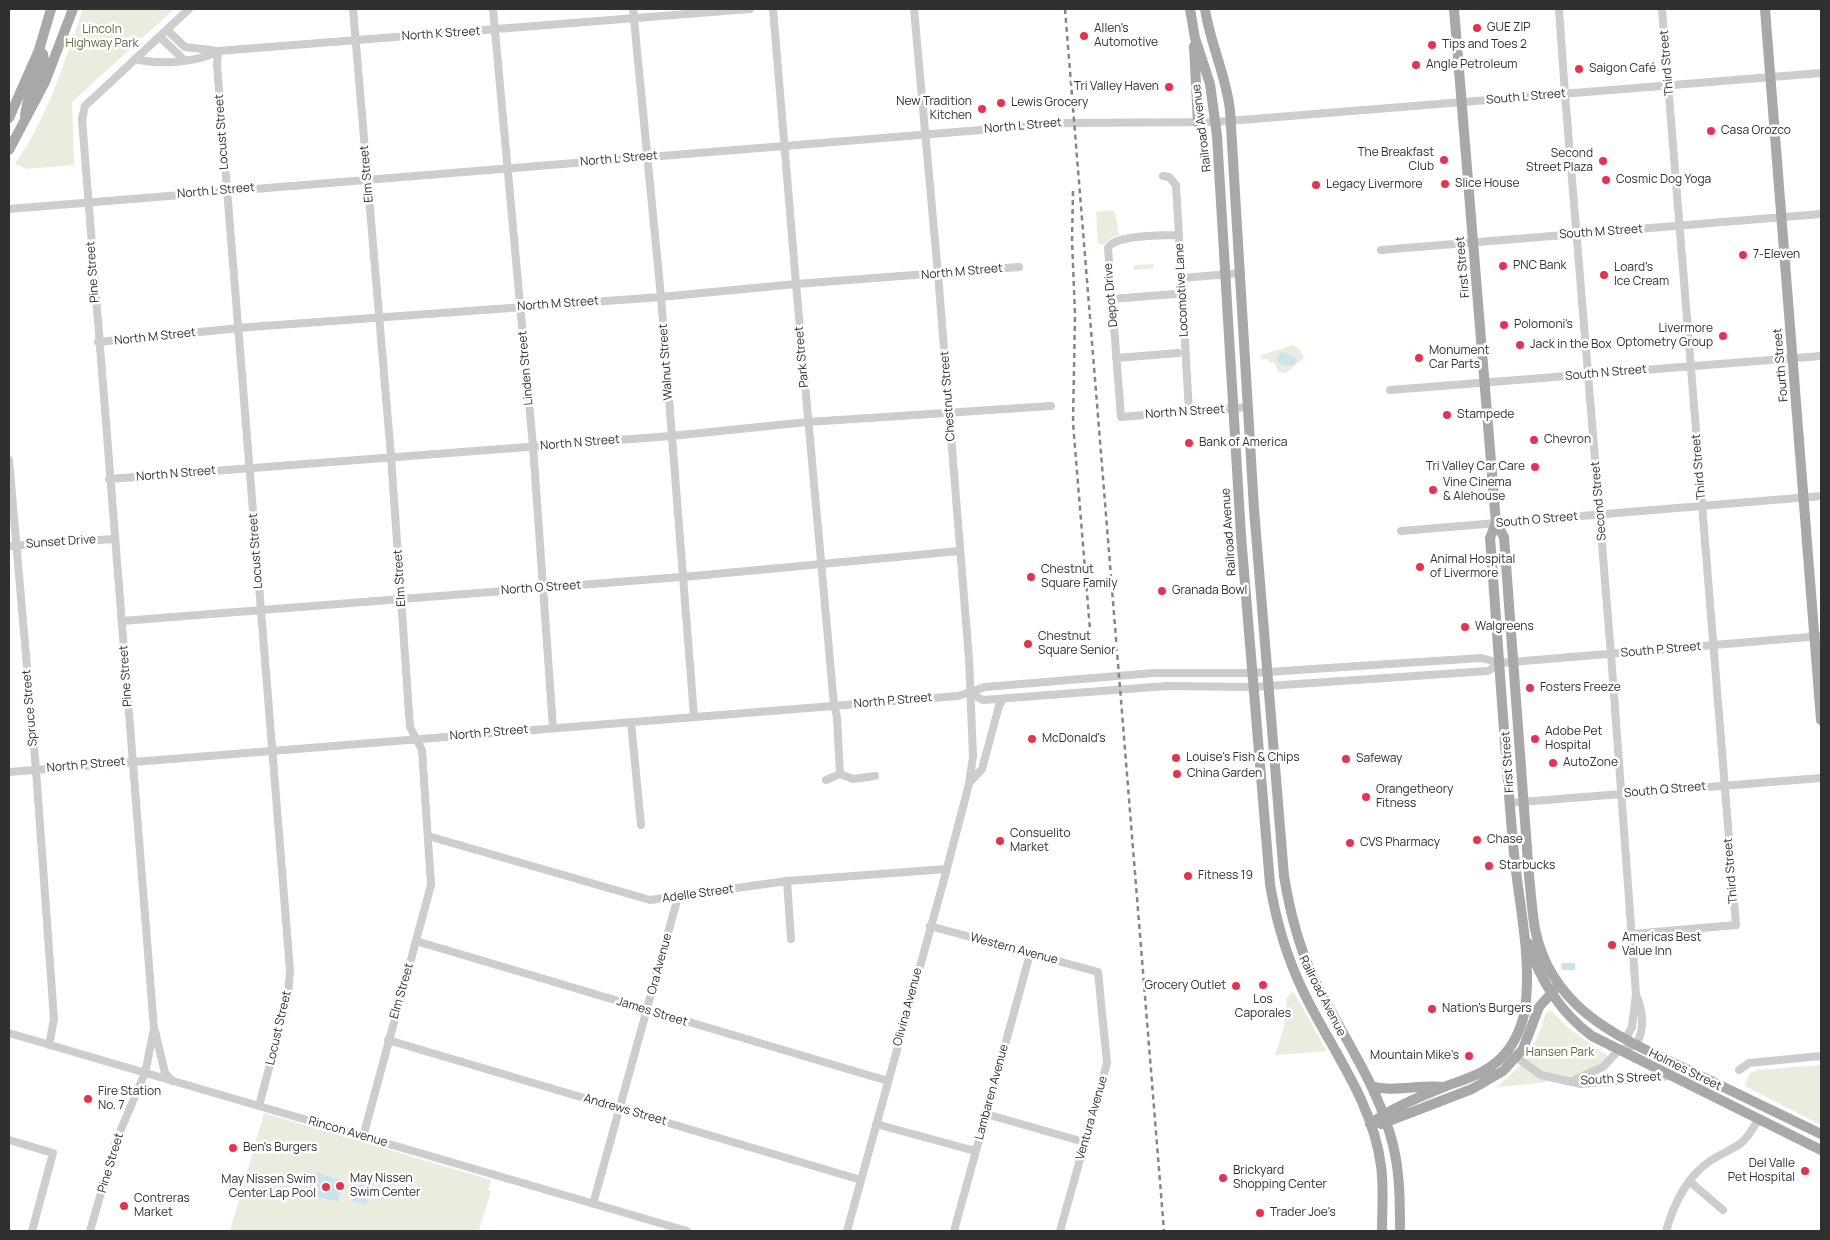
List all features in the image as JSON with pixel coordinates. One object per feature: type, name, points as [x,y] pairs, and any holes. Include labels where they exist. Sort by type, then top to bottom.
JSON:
[{"type":"main road","points":[[9,118],[39,50],[51,9]]},
{"type":"main road","points":[[9,150],[46,82],[73,9]]},
{"type":"main road","name":"Railroad Avenue","points":[[1190,9],[1192,25],[1210,84],[1216,122],[1252,673],[1267,864],[1278,923],[1298,980],[1349,1073],[1370,1124],[1381,1166],[1382,1231]]},
{"type":"main road","name":"Railroad Avenue","points":[[1205,9],[1226,82],[1231,121],[1248,407],[1284,876],[1293,923],[1314,979],[1351,1044],[1385,1119],[1398,1168],[1400,1231]]},
{"type":"main road","name":"First Street","points":[[1454,9],[1496,523],[1504,537],[1523,802],[1535,930],[1542,951],[1559,984]]},
{"type":"main road","name":"Fourth Street","points":[[1765,9],[1804,498],[1818,636],[1821,720]]},
{"type":"main road","points":[[1192,25],[1198,123]]},
{"type":"main road","points":[[22,128],[28,100],[44,61],[43,54],[39,50]]},
{"type":"main road","name":"First Street","points":[[1496,523],[1490,538],[1509,803],[1518,897],[1524,932],[1526,1001],[1518,1034],[1508,1051]]},
{"type":"main road","name":"First Street","points":[[1524,932],[1540,973],[1552,993]]},
{"type":"main road","points":[[1370,1124],[1483,1084],[1503,1071],[1516,1058],[1528,1038],[1539,1007],[1559,984]]},
{"type":"main road","name":"Holmes Street","points":[[1559,984],[1590,1018],[1625,1040],[1821,1134]]},
{"type":"main road","name":"Holmes Street","points":[[1552,993],[1575,1023],[1592,1036],[1618,1051],[1821,1150]]},
{"type":"main road","points":[[1385,1119],[1445,1087],[1486,1070],[1508,1051]]},
{"type":"main road","points":[[1371,1086],[1382,1088],[1424,1085],[1445,1087]]},
{"type":"street","points":[[135,59],[189,9]]},
{"type":"street","name":"Elm Street","points":[[353,9],[391,456],[410,727],[422,750],[431,885],[363,1137]]},
{"type":"street","name":"Linden Street","points":[[494,9],[533,446],[553,728]]},
{"type":"street","name":"Walnut Street","points":[[633,9],[661,298],[670,436],[694,716]]},
{"type":"street","name":"North K Street","points":[[135,59],[148,62],[184,60],[207,57],[218,51],[750,9]]},
{"type":"street","name":"Park Street","points":[[773,9],[808,422],[834,706],[837,717],[840,774]]},
{"type":"street","name":"Chestnut Street","points":[[914,9],[938,274],[960,551],[973,756],[969,784]]},
{"type":"street","name":"Second Street","points":[[1560,9],[1564,94],[1578,234],[1636,994],[1632,1027],[1625,1040]]},
{"type":"street","name":"Third Street","points":[[1632,934],[1736,926],[1662,9]]},
{"type":"street","points":[[166,30],[185,47],[218,51]]},
{"type":"street","points":[[160,37],[184,60]]},
{"type":"street","name":"Locust Street","points":[[218,51],[217,65],[237,329],[290,970],[288,996],[259,1106]]},
{"type":"street","name":"Pine Street","points":[[90,1231],[116,1141],[145,1073],[154,1029],[98,342],[82,111],[135,59]]},
{"type":"street","name":"South L Street","points":[[1231,121],[1821,73]]},
{"type":"street","name":"North L Street","points":[[9,209],[367,178],[1074,122],[1198,123],[1231,121]]},
{"type":"street","name":"Locomotive Lane","points":[[1163,176],[1169,177],[1176,185],[1189,412]]},
{"type":"street","name":"South M Street","points":[[1381,250],[1821,214]]},
{"type":"street","name":"Depot Drive","points":[[1121,417],[1108,253],[1111,243],[1120,239],[1179,235]]},
{"type":"street","name":"North M Street","points":[[98,342],[237,329],[661,298],[796,284],[1018,267]]},
{"type":"street","points":[[1182,278],[1241,273]]},
{"type":"street","points":[[1111,299],[1175,294]]},
{"type":"street","points":[[1116,358],[1178,353]]},
{"type":"street","name":"South N Street","points":[[1390,390],[1821,356]]},
{"type":"street","name":"North N Street","points":[[109,479],[670,436],[808,422],[949,411],[1051,406]]},
{"type":"street","name":"North N Street","points":[[1121,417],[1248,407]]},
{"type":"street","name":"Spruce Street","points":[[9,460],[12,546],[36,770],[54,1019],[49,1045]]},
{"type":"street","name":"South O Street","points":[[1402,531],[1821,496]]},
{"type":"street","name":"Sunset Drive","points":[[12,546],[114,539]]},
{"type":"street","name":"North O Street","points":[[122,621],[260,612],[542,587],[683,577],[960,551]]},
{"type":"street","name":"South P Street","points":[[1267,672],[1481,658],[1500,663],[1818,636]]},
{"type":"street","name":"South P Street","points":[[1268,686],[1488,671],[1500,663]]},
{"type":"street","name":"North P Street","points":[[9,772],[834,706],[970,693],[985,687],[1153,673],[1267,672]]},
{"type":"street","name":"North P Street","points":[[970,693],[983,700],[1167,686],[1268,686]]},
{"type":"street","points":[[969,784],[982,769],[999,706],[1003,698]]},
{"type":"street","points":[[631,722],[641,824]]},
{"type":"street","points":[[826,780],[840,774],[853,779],[875,776]]},
{"type":"street","name":"South Q Street","points":[[1509,803],[1821,778]]},
{"type":"street","name":"Olivina Avenue","points":[[847,1231],[969,784]]},
{"type":"street","name":"Adelle Street","points":[[428,836],[650,900],[787,881],[946,869]]},
{"type":"street","points":[[787,881],[791,939]]},
{"type":"street","name":"Ora Avenue","points":[[593,1204],[678,897]]},
{"type":"street","name":"Western Avenue","points":[[930,926],[1098,972]]},
{"type":"street","name":"James Street","points":[[416,941],[888,1081]]},
{"type":"street","name":"Lambaren Avenue","points":[[954,1231],[1030,954]]},
{"type":"street","name":"Ventura Avenue","points":[[1060,1231],[1107,1063],[1098,972]]},
{"type":"street","name":"Second Street","points":[[1636,994],[1640,1004],[1642,1031],[1636,1046]]},
{"type":"street","points":[[154,1029],[165,1073],[172,1081]]},
{"type":"street","name":"Rincon Avenue","points":[[9,1033],[687,1231]]},
{"type":"street","name":"Andrews Street","points":[[388,1040],[861,1180]]},
{"type":"street","points":[[1618,1051],[1636,1046]]},
{"type":"street","name":"South S Street","points":[[1508,1051],[1548,1078],[1581,1084],[1670,1076]]},
{"type":"street","name":"South S Street","points":[[1572,1081],[1603,1067],[1618,1051]]},
{"type":"street","points":[[1739,1070],[1749,1062],[1821,1056]]},
{"type":"street","points":[[986,1114],[1084,1142]]},
{"type":"street","points":[[1666,1231],[1678,1198],[1689,1181],[1710,1161],[1744,1143],[1758,1120]]},
{"type":"street","points":[[876,1124],[976,1151]]},
{"type":"street","points":[[9,1140],[53,1153],[32,1231]]},
{"type":"street","points":[[1689,1181],[1723,1210]]},
{"type":"green space","name":"Lincoln Highway Park","points":[[83,9],[174,9],[72,102],[74,165],[26,169],[15,164],[46,109]]},
{"type":"green space","points":[[1112,210],[1115,212],[1119,235],[1110,239],[1104,245],[1098,243],[1096,212]]},
{"type":"green space","points":[[1153,264],[1154,268],[1135,270],[1133,268],[1134,265]]},
{"type":"green space","points":[[1293,345],[1300,350],[1304,358],[1286,373],[1278,372],[1274,362],[1269,362],[1268,359],[1261,359],[1261,355]]},
{"type":"green space","points":[[1293,991],[1327,1051],[1275,1055],[1284,1027],[1287,997]]},
{"type":"green space","name":"Hansen Park","points":[[1551,1010],[1577,1035],[1607,1055],[1607,1059],[1582,1073],[1568,1077],[1539,1083],[1496,1087],[1515,1071],[1528,1055],[1538,1036],[1546,1013]]},
{"type":"green space","points":[[1821,1065],[1821,1125],[1745,1086],[1749,1074],[1757,1070]]},
{"type":"green space","points":[[264,1113],[491,1180],[488,1190],[491,1191],[479,1231],[230,1231]]},
{"type":"water","points":[[1282,352],[1296,358],[1295,364],[1290,366],[1280,364],[1276,358]]},
{"type":"water","points":[[1561,963],[1575,963],[1575,970],[1562,970]]},
{"type":"water","name":"May Nissen Swim Center Lap Pool","points":[[315,1172],[344,1181],[338,1202],[308,1194]]},
{"type":"water","points":[[359,1180],[372,1184],[366,1205],[352,1201]]},
{"type":"railway","points":[[1065,9],[1164,1231]]},
{"type":"railway","points":[[1073,191],[1072,240],[1075,314],[1073,423],[1091,642]]},
{"type":"place","name":"GUE ZIP","points":[[1477,28]]},
{"type":"place","name":"Allen's Automotive","points":[[1084,36]]},
{"type":"place","name":"Tips and Toes 2","points":[[1432,45]]},
{"type":"place","name":"Angle Petroleum","points":[[1416,65]]},
{"type":"place","name":"Saigon Café","points":[[1579,69]]},
{"type":"place","name":"Tri Valley Haven","points":[[1169,87]]},
{"type":"place","name":"Lewis Grocery","points":[[1001,103]]},
{"type":"place","name":"New Tradition Kitchen","points":[[982,109]]},
{"type":"place","name":"Casa Orozco","points":[[1711,131]]},
{"type":"place","name":"The Breakfast Club","points":[[1444,160]]},
{"type":"place","name":"Second Street Plaza","points":[[1603,161]]},
{"type":"place","name":"Cosmic Dog Yoga","points":[[1606,180]]},
{"type":"place","name":"Slice House","points":[[1445,184]]},
{"type":"place","name":"Legacy Livermore","points":[[1316,185]]},
{"type":"place","name":"7-Eleven","points":[[1743,255]]},
{"type":"place","name":"PNC Bank","points":[[1503,266]]},
{"type":"place","name":"Loard's Ice Cream","points":[[1604,275]]},
{"type":"place","name":"Polomoni's","points":[[1504,325]]},
{"type":"place","name":"Livermore Optometry Group","points":[[1723,336]]},
{"type":"place","name":"Jack in the Box","points":[[1520,345]]},
{"type":"place","name":"Monument Car Parts","points":[[1419,358]]},
{"type":"place","name":"Stampede","points":[[1447,415]]},
{"type":"place","name":"Chevron","points":[[1534,440]]},
{"type":"place","name":"Bank of America","points":[[1189,443]]},
{"type":"place","name":"Tri Valley Car Care","points":[[1535,467]]},
{"type":"place","name":"Vine Cinema & Alehouse","points":[[1433,490]]},
{"type":"place","name":"Animal Hospital of Livermore","points":[[1420,567]]},
{"type":"place","name":"Chestnut Square Family","points":[[1031,577]]},
{"type":"place","name":"Granada Bowl","points":[[1162,591]]},
{"type":"place","name":"Walgreens","points":[[1465,627]]},
{"type":"place","name":"Chestnut Square Senior","points":[[1028,644]]},
{"type":"place","name":"Fosters Freeze","points":[[1530,688]]},
{"type":"place","name":"McDonald's","points":[[1032,739]]},
{"type":"place","name":"Adobe Pet Hospital","points":[[1535,739]]},
{"type":"place","name":"Louise's Fish & Chips","points":[[1176,758]]},
{"type":"place","name":"Safeway","points":[[1346,759]]},
{"type":"place","name":"AutoZone","points":[[1553,763]]},
{"type":"place","name":"China Garden","points":[[1177,774]]},
{"type":"place","name":"Orangetheory Fitness","points":[[1366,797]]},
{"type":"place","name":"Chase","points":[[1477,840]]},
{"type":"place","name":"Consuelito Market","points":[[1000,841]]},
{"type":"place","name":"CVS Pharmacy","points":[[1350,843]]},
{"type":"place","name":"Starbucks","points":[[1489,866]]},
{"type":"place","name":"Fitness 19","points":[[1188,876]]},
{"type":"place","name":"Americas Best Value Inn","points":[[1612,945]]},
{"type":"place","name":"Los Caporales","points":[[1263,985]]},
{"type":"place","name":"Grocery Outlet","points":[[1236,986]]},
{"type":"place","name":"Nation's Burgers","points":[[1432,1009]]},
{"type":"place","name":"Mountain Mike's","points":[[1469,1056]]},
{"type":"place","name":"Fire Station No. 7","points":[[88,1099]]},
{"type":"place","name":"Ben's Burgers","points":[[233,1148]]},
{"type":"place","name":"Del Valle Pet Hospital","points":[[1805,1171]]},
{"type":"place","name":"Brickyard Shopping Center","points":[[1223,1178]]},
{"type":"place","name":"May Nissen Swim Center","points":[[340,1186]]},
{"type":"place","name":"May Nissen Swim Center Lap Pool","points":[[326,1187]]},
{"type":"place","name":"Contreras Market","points":[[124,1206]]},
{"type":"place","name":"Trader Joe's","points":[[1260,1213]]}]
